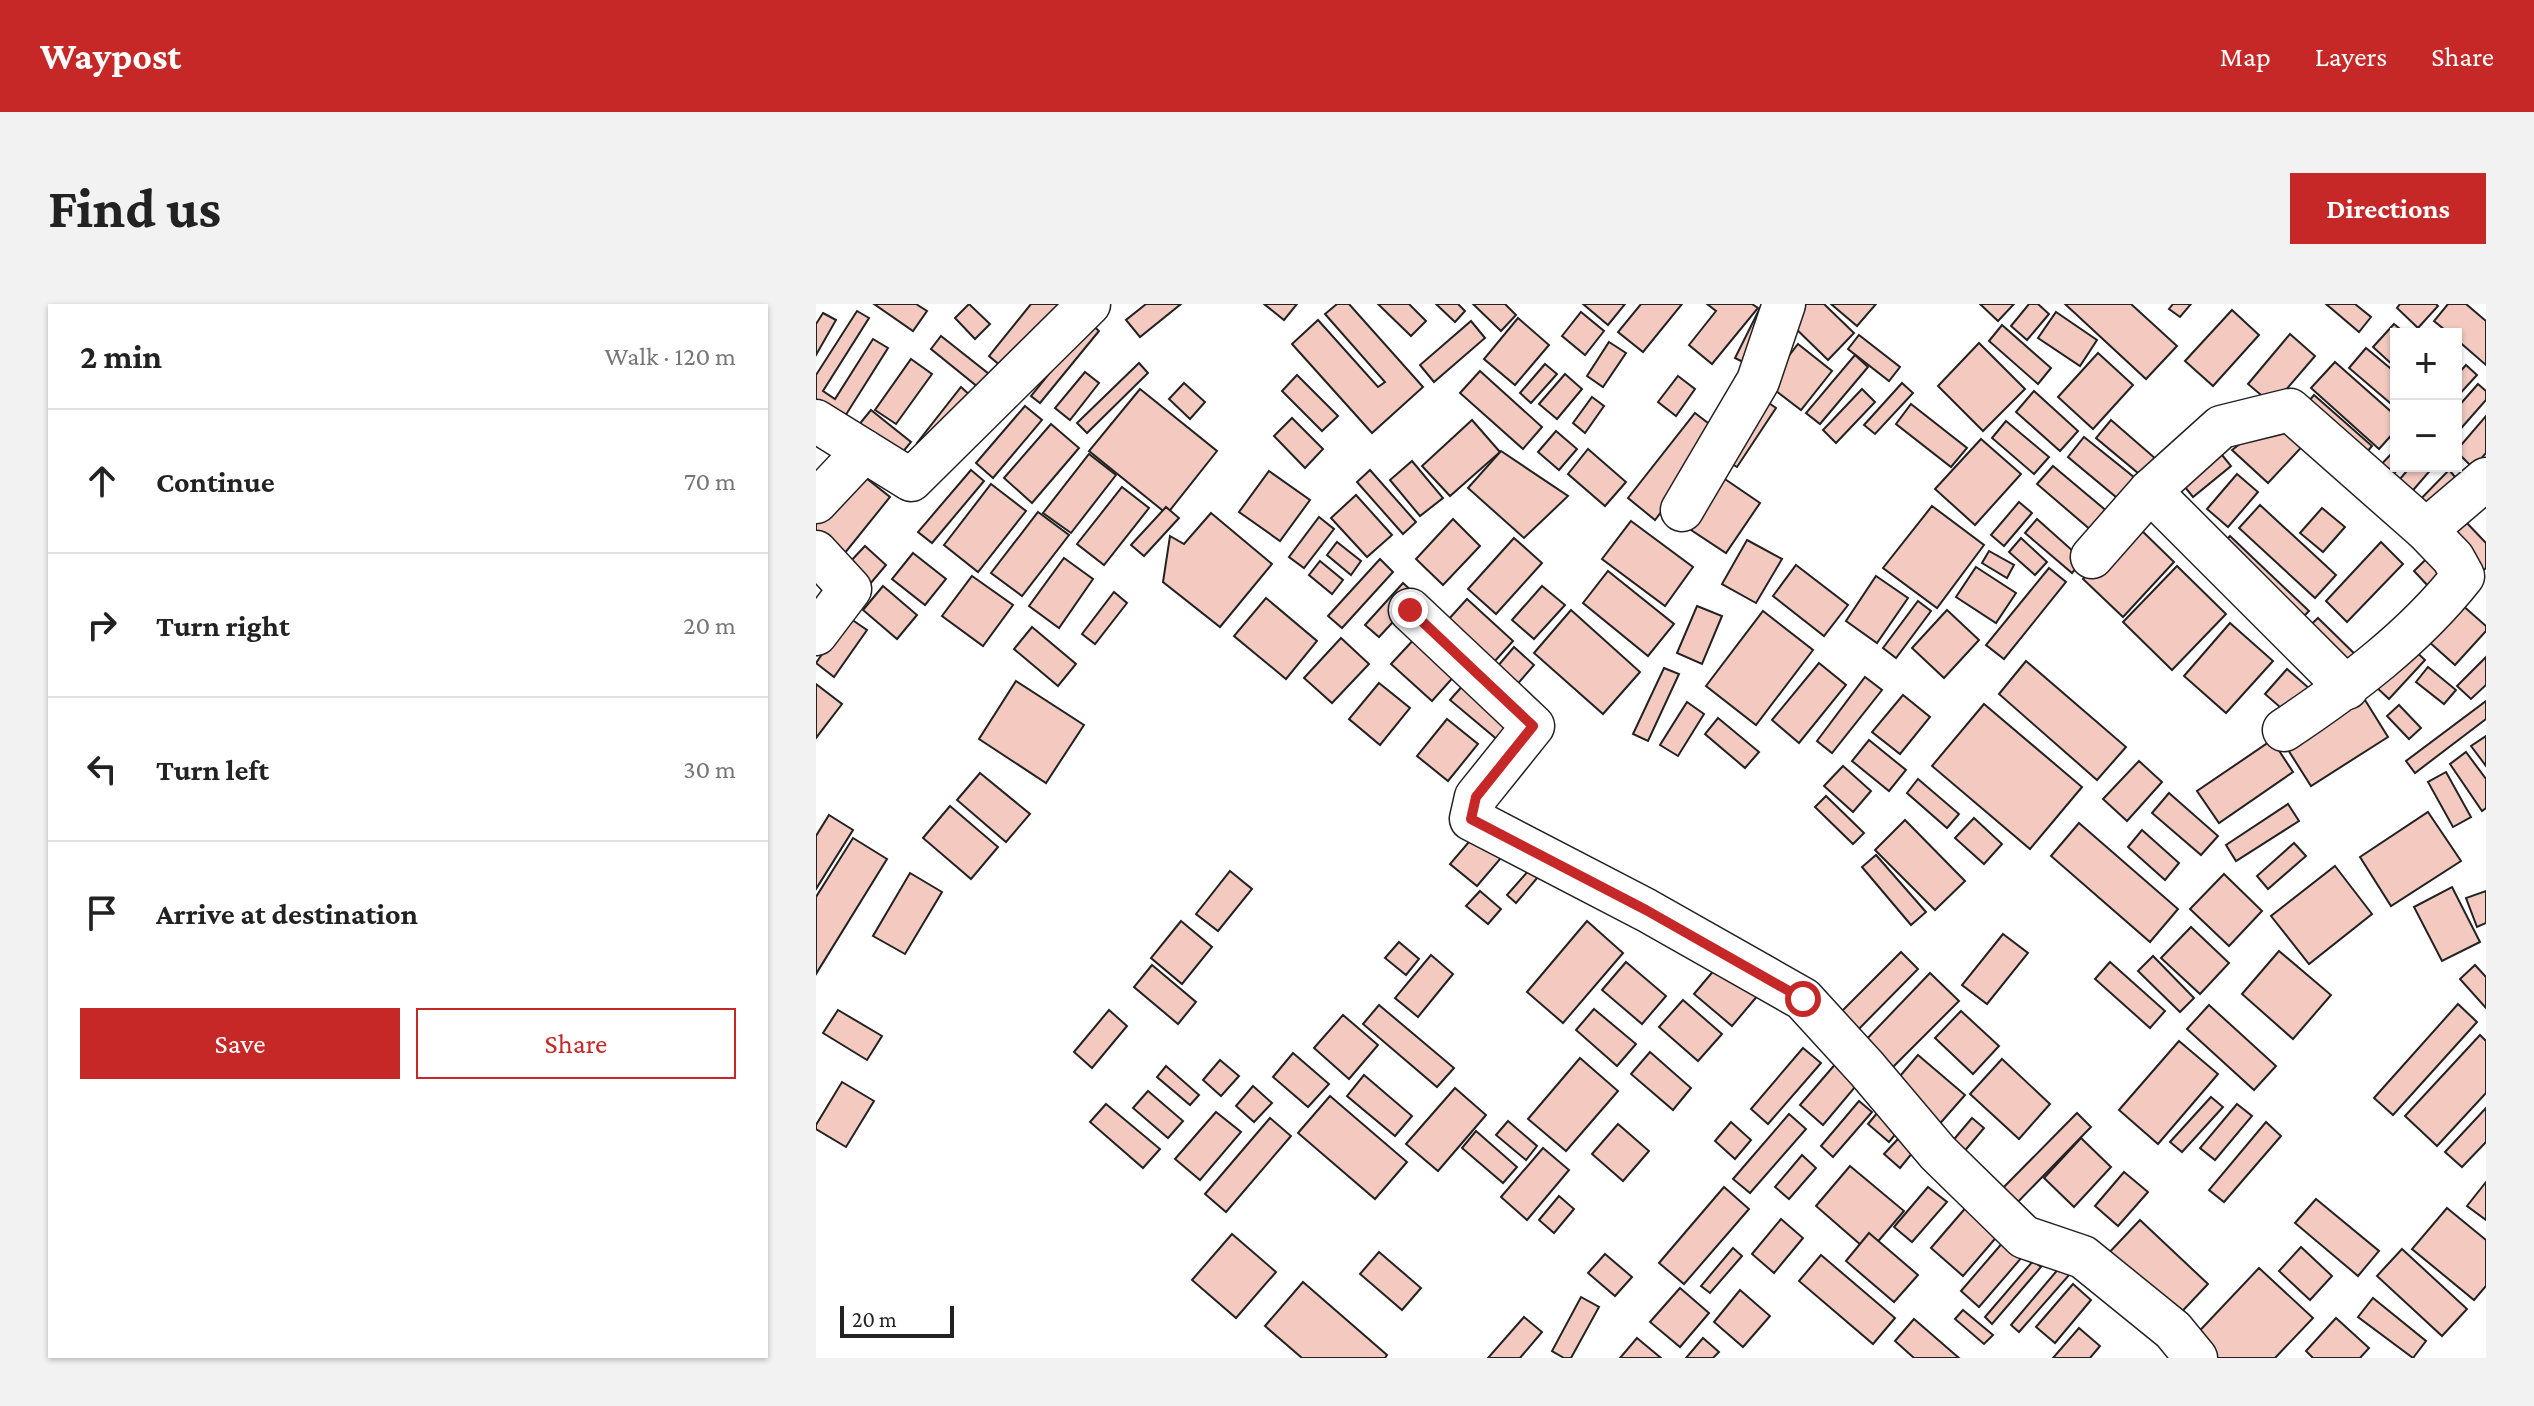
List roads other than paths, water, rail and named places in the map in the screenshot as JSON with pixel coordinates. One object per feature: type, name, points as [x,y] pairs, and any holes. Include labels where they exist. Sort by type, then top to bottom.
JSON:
[{"type":"street","points":[[816,421],[911,480],[1089,304]]},
{"type":"street","points":[[1682,510],[1758,381],[1784,304]]},
{"type":"street","points":[[2092,557],[2150,491],[2221,427],[2290,410],[2426,530],[2453,558],[2463,576],[2439,606],[2347,688],[2284,730]]},
{"type":"street","points":[[816,502],[864,451]]},
{"type":"street","points":[[2426,530],[2486,479]]},
{"type":"street","points":[[2150,491],[2347,688]]},
{"type":"street","points":[[816,552],[850,589],[816,634]]},
{"type":"street","points":[[1410,610],[1533,726],[1476,797],[1471,819],[1646,910],[1803,999],[1938,1153],[2024,1237],[2083,1257],[2173,1330],[2196,1358]]}]
